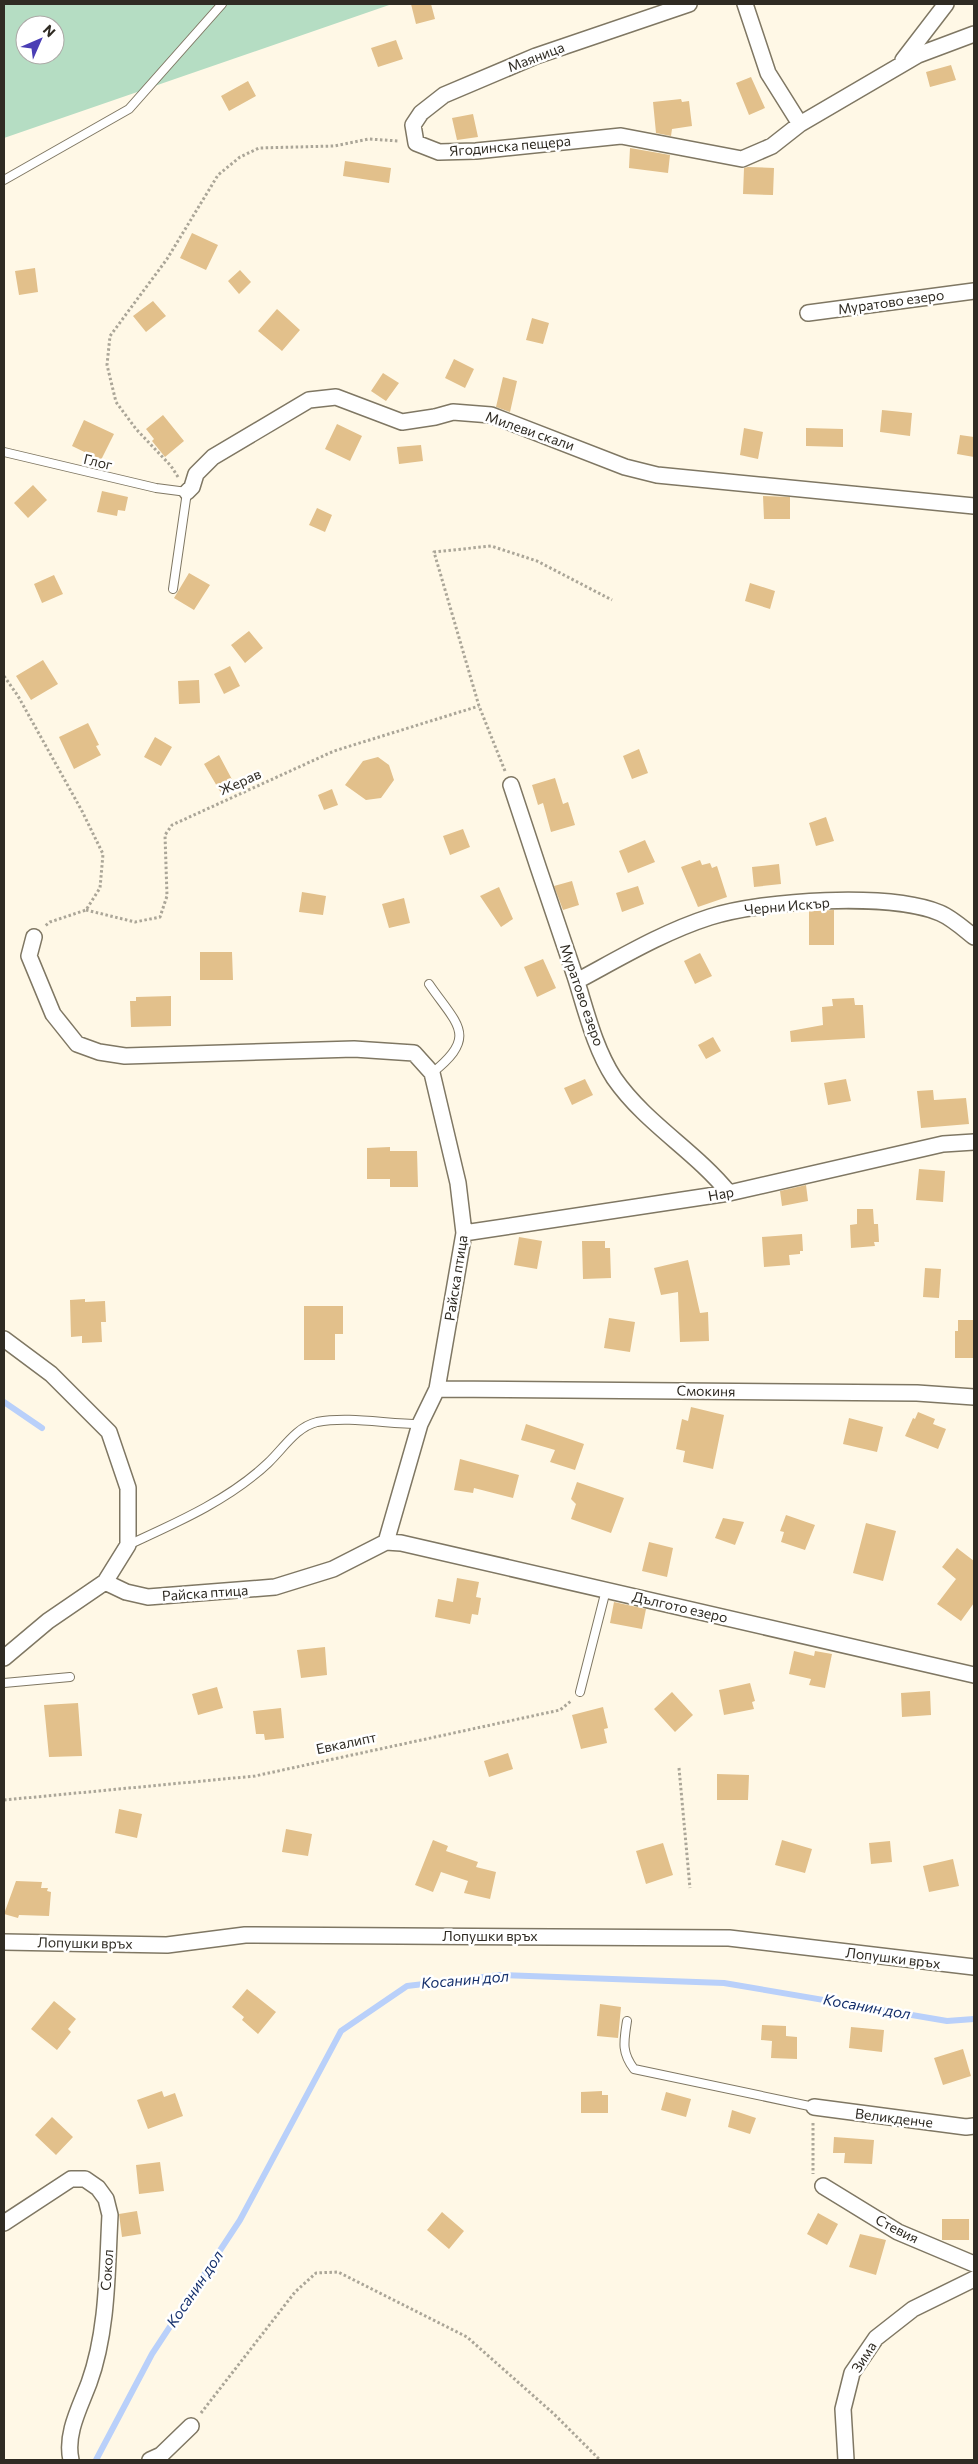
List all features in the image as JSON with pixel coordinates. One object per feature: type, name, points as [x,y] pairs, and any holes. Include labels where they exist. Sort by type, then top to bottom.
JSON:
[{"type":"street","name":"Маяница","points":[[416,142],[413,125],[421,113],[444,95],[536,56],[689,4]]},
{"type":"street","points":[[744,4],[768,72],[800,124]]},
{"type":"street","points":[[898,66],[946,4]]},
{"type":"street","name":"Ягодинска пещера","points":[[416,142],[439,152],[476,151],[621,136],[742,159],[772,146],[800,124],[918,55],[974,34]]},
{"type":"street","name":"Муратово езеро","points":[[808,313],[974,291]]},
{"type":"street","name":"Милеви скали","points":[[187,492],[192,487],[196,474],[214,457],[309,400],[322,397],[336,397],[402,422],[453,412],[491,415],[640,472],[974,506]]},
{"type":"street","name":"Муратово езеро","points":[[511,785],[577,981],[592,1032],[613,1076],[633,1102],[655,1125],[712,1172],[729,1193]]},
{"type":"street","name":"Черни Искър","points":[[577,981],[661,937],[710,917],[752,906],[812,902],[880,902],[921,907],[941,914],[974,937]]},
{"type":"street","name":"Райска птица","points":[[34,937],[29,956],[53,1014],[77,1044],[100,1052],[125,1056],[354,1049],[414,1053],[432,1073],[458,1183],[464,1232],[437,1389],[420,1424],[386,1542],[333,1569],[275,1588],[148,1597],[126,1592],[104,1582]]},
{"type":"street","name":"Нар","points":[[464,1232],[729,1193],[942,1144],[974,1142]]},
{"type":"street","points":[[4,1339],[51,1374],[109,1432],[128,1488],[128,1545],[104,1582],[48,1621],[4,1658]]},
{"type":"street","name":"Смокиня","points":[[437,1389],[917,1393],[974,1397]]},
{"type":"street","name":"Дългото езеро","points":[[386,1542],[426,1548],[974,1675]]},
{"type":"street","name":"Лопушки връх","points":[[4,1942],[167,1945],[246,1936],[730,1938],[974,1967]]},
{"type":"street","name":"Великденче","points":[[814,2107],[974,2126]]},
{"type":"street","name":"Сокол","points":[[4,2223],[71,2179],[85,2179],[98,2188],[106,2199],[110,2215],[104,2302],[99,2340],[90,2381],[74,2422],[69,2444],[71,2460]]},
{"type":"street","name":"Стевия","points":[[823,2186],[898,2232],[974,2264]]},
{"type":"street","name":"Зима","points":[[846,2460],[843,2409],[852,2373],[876,2338],[913,2309],[974,2279]]},
{"type":"street","points":[[150,2460],[161,2455],[191,2426]]},
{"type":"lane","points":[[4,180],[128,109],[222,4]]},
{"type":"lane","name":"Глог","points":[[4,452],[156,488],[187,492]]},
{"type":"lane","name":"Милеви скали","points":[[173,589],[187,492]]},
{"type":"lane","points":[[429,984],[458,1027],[461,1038],[448,1061],[432,1073]]},
{"type":"lane","points":[[128,1545],[161,1530],[236,1488],[252,1477],[305,1427],[317,1422],[338,1420],[420,1424]]},
{"type":"lane","points":[[580,1692],[606,1590]]},
{"type":"lane","points":[[4,1683],[70,1677]]},
{"type":"lane","points":[[626,2021],[624,2045],[626,2059],[634,2068],[814,2107]]},
{"type":"path","points":[[187,492],[170,466],[136,430],[116,402],[107,365],[110,336],[167,259],[218,175],[240,157],[259,148],[334,146],[369,138],[416,142]]},
{"type":"path","points":[[511,785],[479,706],[434,552],[491,546],[537,561],[612,600]]},
{"type":"path","points":[[4,676],[18,696],[104,854],[100,888],[86,910],[50,922],[34,937]]},
{"type":"path","name":"Жерав","points":[[86,910],[135,922],[160,917],[168,896],[165,835],[172,824],[334,751],[479,706]]},
{"type":"path","name":"Евкалипт","points":[[4,1800],[255,1776],[560,1710],[580,1692]]},
{"type":"path","points":[[679,1768],[690,1888]]},
{"type":"path","points":[[814,2107],[812,2161],[814,2175],[823,2186]]},
{"type":"path","points":[[191,2426],[295,2292],[316,2273],[338,2272],[466,2337],[554,2414],[600,2460]]},
{"type":"green space","points":[[4,4],[392,4],[4,138]]},
{"type":"building","points":[[411,4],[431,4],[435,19],[416,24]]},
{"type":"building","points":[[396,40],[403,59],[378,67],[371,48]]},
{"type":"building","points":[[951,65],[956,80],[930,87],[926,72]]},
{"type":"building","points":[[751,77],[765,108],[749,115],[736,83]]},
{"type":"building","points":[[248,81],[256,96],[229,111],[221,96]]},
{"type":"building","points":[[681,99],[682,102],[689,101],[692,126],[672,129],[671,136],[656,133],[653,102]]},
{"type":"building","points":[[473,114],[478,137],[457,140],[452,118]]},
{"type":"building","points":[[630,148],[670,155],[668,173],[629,168]]},
{"type":"building","points":[[345,161],[391,168],[389,183],[343,176]]},
{"type":"building","points":[[744,168],[774,168],[773,195],[743,194]]},
{"type":"building","points":[[192,233],[218,245],[206,270],[180,258]]},
{"type":"building","points":[[35,268],[38,292],[19,295],[15,271]]},
{"type":"building","points":[[240,270],[251,282],[239,294],[228,281]]},
{"type":"building","points":[[153,301],[166,316],[146,332],[133,316]]},
{"type":"building","points":[[277,309],[300,330],[282,351],[258,331]]},
{"type":"building","points":[[532,318],[549,323],[543,344],[526,340]]},
{"type":"building","points":[[454,359],[474,369],[465,388],[445,378]]},
{"type":"building","points":[[383,373],[399,383],[386,401],[371,391]]},
{"type":"building","points":[[503,377],[517,381],[510,412],[496,407]]},
{"type":"building","points":[[882,410],[912,413],[910,436],[880,432]]},
{"type":"building","points":[[163,415],[184,441],[165,457],[152,441],[154,439],[146,429]]},
{"type":"building","points":[[84,420],[114,434],[101,460],[72,446]]},
{"type":"building","points":[[337,424],[362,436],[350,461],[325,449]]},
{"type":"building","points":[[744,428],[763,432],[758,459],[740,455]]},
{"type":"building","points":[[806,428],[843,429],[843,447],[806,446]]},
{"type":"building","points":[[960,435],[974,437],[974,457],[957,454]]},
{"type":"building","points":[[421,445],[423,461],[399,464],[397,447]]},
{"type":"building","points":[[33,485],[47,500],[28,518],[14,503]]},
{"type":"building","points":[[102,491],[128,497],[125,511],[118,510],[117,516],[97,512]]},
{"type":"building","points":[[763,496],[790,497],[790,519],[764,519]]},
{"type":"building","points":[[317,508],[332,515],[325,532],[309,525]]},
{"type":"building","points":[[189,573],[210,585],[194,610],[174,598]]},
{"type":"building","points":[[54,575],[63,594],[42,603],[34,584]]},
{"type":"building","points":[[750,583],[775,591],[770,609],[745,601]]},
{"type":"building","points":[[249,631],[263,648],[245,663],[231,645]]},
{"type":"building","points":[[43,660],[58,684],[31,700],[16,676]]},
{"type":"building","points":[[230,666],[240,686],[224,694],[214,674]]},
{"type":"building","points":[[199,680],[200,703],[179,704],[178,681]]},
{"type":"building","points":[[88,723],[99,745],[96,746],[101,755],[74,769],[59,737]]},
{"type":"building","points":[[155,737],[172,747],[161,766],[144,757]]},
{"type":"building","points":[[639,749],[648,773],[632,779],[623,756]]},
{"type":"building","points":[[219,755],[235,785],[221,793],[204,764]]},
{"type":"building","points":[[378,757],[389,765],[394,780],[381,798],[366,800],[345,785],[363,761]]},
{"type":"building","points":[[555,778],[563,804],[568,802],[575,825],[551,832],[543,803],[538,805],[532,785]]},
{"type":"building","points":[[332,789],[338,805],[324,810],[318,795]]},
{"type":"building","points":[[826,817],[834,841],[816,846],[809,823]]},
{"type":"building","points":[[463,829],[470,847],[450,855],[443,836]]},
{"type":"building","points":[[645,840],[655,862],[628,873],[619,851]]},
{"type":"building","points":[[700,860],[702,865],[710,863],[712,868],[717,866],[727,897],[698,907],[681,867]]},
{"type":"building","points":[[779,864],[781,884],[754,887],[752,867]]},
{"type":"building","points":[[572,881],[579,905],[563,910],[554,886]]},
{"type":"building","points":[[638,886],[644,904],[622,912],[616,893]]},
{"type":"building","points":[[499,887],[513,919],[501,927],[480,896]]},
{"type":"building","points":[[302,892],[326,896],[323,915],[299,912]]},
{"type":"building","points":[[404,898],[410,923],[389,928],[382,904]]},
{"type":"building","points":[[834,910],[834,945],[809,945],[809,911]]},
{"type":"building","points":[[200,952],[232,952],[233,980],[200,980]]},
{"type":"building","points":[[700,953],[712,976],[695,984],[684,961]]},
{"type":"building","points":[[543,959],[556,988],[537,997],[524,967]]},
{"type":"building","points":[[171,996],[171,1026],[131,1027],[130,1001],[136,1001],[136,997]]},
{"type":"building","points":[[854,998],[855,1005],[863,1005],[865,1038],[791,1042],[790,1031],[823,1025],[822,1007],[833,1006],[832,999]]},
{"type":"building","points":[[713,1037],[721,1051],[706,1059],[698,1045]]},
{"type":"building","points":[[585,1079],[593,1095],[572,1105],[564,1088]]},
{"type":"building","points":[[846,1079],[851,1101],[828,1105],[824,1083]]},
{"type":"building","points":[[933,1090],[934,1100],[966,1098],[969,1124],[921,1128],[917,1091]]},
{"type":"building","points":[[390,1147],[390,1151],[417,1151],[418,1187],[390,1187],[390,1179],[367,1179],[367,1148]]},
{"type":"building","points":[[919,1169],[945,1171],[943,1202],[916,1200]]},
{"type":"building","points":[[806,1185],[808,1201],[782,1206],[780,1191]]},
{"type":"building","points":[[857,1209],[873,1209],[874,1224],[878,1224],[879,1242],[874,1242],[875,1246],[851,1248],[850,1225],[857,1224]]},
{"type":"building","points":[[802,1234],[803,1251],[800,1251],[800,1254],[789,1255],[790,1265],[764,1267],[762,1237]]},
{"type":"building","points":[[519,1237],[542,1241],[537,1269],[514,1265]]},
{"type":"building","points":[[582,1241],[605,1241],[605,1248],[610,1248],[611,1278],[583,1279]]},
{"type":"building","points":[[688,1260],[700,1313],[708,1312],[709,1341],[680,1342],[678,1292],[661,1295],[654,1268]]},
{"type":"building","points":[[925,1268],[941,1269],[939,1298],[923,1297]]},
{"type":"building","points":[[85,1299],[85,1302],[105,1301],[106,1322],[101,1322],[102,1342],[82,1343],[82,1336],[71,1337],[70,1300]]},
{"type":"building","points":[[304,1306],[343,1306],[343,1334],[335,1334],[335,1360],[304,1360]]},
{"type":"building","points":[[609,1318],[635,1322],[630,1352],[604,1348]]},
{"type":"building","points":[[958,1320],[974,1320],[974,1358],[955,1358],[955,1331],[958,1331]]},
{"type":"building","points":[[691,1407],[724,1415],[713,1469],[683,1462],[685,1451],[676,1449],[682,1419],[688,1421]]},
{"type":"building","points":[[918,1412],[935,1419],[933,1424],[946,1429],[938,1449],[905,1436],[913,1418],[915,1419]]},
{"type":"building","points":[[849,1418],[883,1427],[877,1452],[843,1444]]},
{"type":"building","points":[[526,1424],[584,1444],[575,1470],[550,1462],[555,1450],[521,1440]]},
{"type":"building","points":[[460,1459],[519,1475],[513,1498],[474,1488],[473,1493],[454,1490]]},
{"type":"building","points":[[577,1482],[624,1498],[611,1533],[571,1519],[576,1504],[571,1499]]},
{"type":"building","points":[[786,1515],[815,1525],[805,1550],[781,1542],[784,1532],[780,1531]]},
{"type":"building","points":[[723,1518],[744,1522],[735,1545],[715,1538]]},
{"type":"building","points":[[866,1523],[896,1531],[883,1581],[853,1573]]},
{"type":"building","points":[[649,1542],[673,1548],[667,1577],[642,1571]]},
{"type":"building","points":[[957,1548],[974,1561],[974,1603],[961,1621],[937,1604],[956,1579],[942,1567]]},
{"type":"building","points":[[457,1578],[479,1582],[476,1597],[481,1598],[478,1615],[472,1614],[470,1624],[435,1617],[438,1599],[453,1602]]},
{"type":"building","points":[[614,1602],[646,1609],[642,1629],[610,1623]]},
{"type":"building","points":[[325,1647],[327,1675],[301,1678],[297,1650]]},
{"type":"building","points":[[794,1651],[814,1656],[815,1651],[832,1654],[825,1688],[809,1685],[811,1679],[789,1674]]},
{"type":"building","points":[[750,1683],[755,1701],[752,1702],[754,1709],[724,1715],[719,1690]]},
{"type":"building","points":[[217,1687],[223,1708],[198,1715],[192,1694]]},
{"type":"building","points":[[930,1691],[931,1715],[902,1717],[901,1693]]},
{"type":"building","points":[[672,1692],[693,1715],[675,1732],[654,1709]]},
{"type":"building","points":[[78,1703],[82,1756],[49,1757],[44,1705]]},
{"type":"building","points":[[603,1707],[608,1728],[604,1729],[607,1743],[581,1749],[572,1715]]},
{"type":"building","points":[[281,1708],[284,1738],[265,1740],[264,1734],[256,1734],[253,1711]]},
{"type":"building","points":[[508,1753],[513,1769],[489,1777],[484,1761]]},
{"type":"building","points":[[717,1774],[749,1775],[748,1800],[717,1800]]},
{"type":"building","points":[[119,1809],[142,1814],[137,1838],[115,1833]]},
{"type":"building","points":[[286,1829],[312,1834],[308,1856],[282,1852]]},
{"type":"building","points":[[433,1840],[448,1846],[446,1851],[478,1862],[476,1867],[496,1872],[490,1899],[464,1893],[468,1881],[441,1872],[433,1892],[415,1885]]},
{"type":"building","points":[[782,1840],[812,1849],[805,1873],[775,1865]]},
{"type":"building","points":[[890,1841],[892,1862],[871,1864],[869,1843]]},
{"type":"building","points":[[663,1843],[673,1875],[646,1884],[636,1851]]},
{"type":"building","points":[[953,1859],[959,1886],[929,1892],[923,1866]]},
{"type":"building","points":[[16,1881],[42,1882],[41,1888],[48,1888],[47,1891],[51,1892],[49,1916],[19,1915],[18,1918],[4,1914]]},
{"type":"building","points":[[247,1989],[276,2012],[258,2034],[242,2020],[244,2017],[232,2007]]},
{"type":"building","points":[[54,2001],[76,2019],[68,2029],[71,2032],[57,2050],[31,2029]]},
{"type":"building","points":[[600,2004],[621,2007],[618,2038],[597,2036]]},
{"type":"building","points":[[762,2025],[786,2026],[786,2036],[797,2037],[797,2059],[771,2058],[772,2041],[761,2040]]},
{"type":"building","points":[[851,2027],[884,2030],[882,2052],[849,2048]]},
{"type":"building","points":[[963,2049],[971,2076],[943,2085],[934,2058]]},
{"type":"building","points":[[162,2091],[164,2097],[175,2093],[183,2116],[148,2129],[137,2100]]},
{"type":"building","points":[[602,2091],[602,2095],[608,2095],[608,2113],[581,2113],[581,2092]]},
{"type":"building","points":[[666,2092],[691,2099],[686,2117],[661,2110]]},
{"type":"building","points":[[732,2110],[756,2118],[750,2134],[728,2127]]},
{"type":"building","points":[[52,2117],[73,2137],[56,2155],[35,2135]]},
{"type":"building","points":[[834,2137],[874,2140],[872,2164],[844,2163],[845,2153],[833,2153]]},
{"type":"building","points":[[160,2162],[164,2191],[139,2194],[136,2165]]},
{"type":"building","points":[[137,2211],[141,2234],[122,2237],[119,2214]]},
{"type":"building","points":[[442,2212],[464,2231],[449,2249],[427,2230]]},
{"type":"building","points":[[818,2213],[838,2224],[827,2245],[807,2234]]},
{"type":"building","points":[[942,2219],[969,2219],[969,2240],[942,2240]]},
{"type":"building","points":[[860,2234],[886,2240],[876,2275],[849,2267]]},
{"type":"waterway","points":[[4,1402],[42,1428]]},
{"type":"waterway","name":"Косанин дол","points":[[96,2460],[152,2354],[240,2220],[341,2031],[407,1986],[500,1975],[724,1983],[947,2021],[974,2019]]}]
